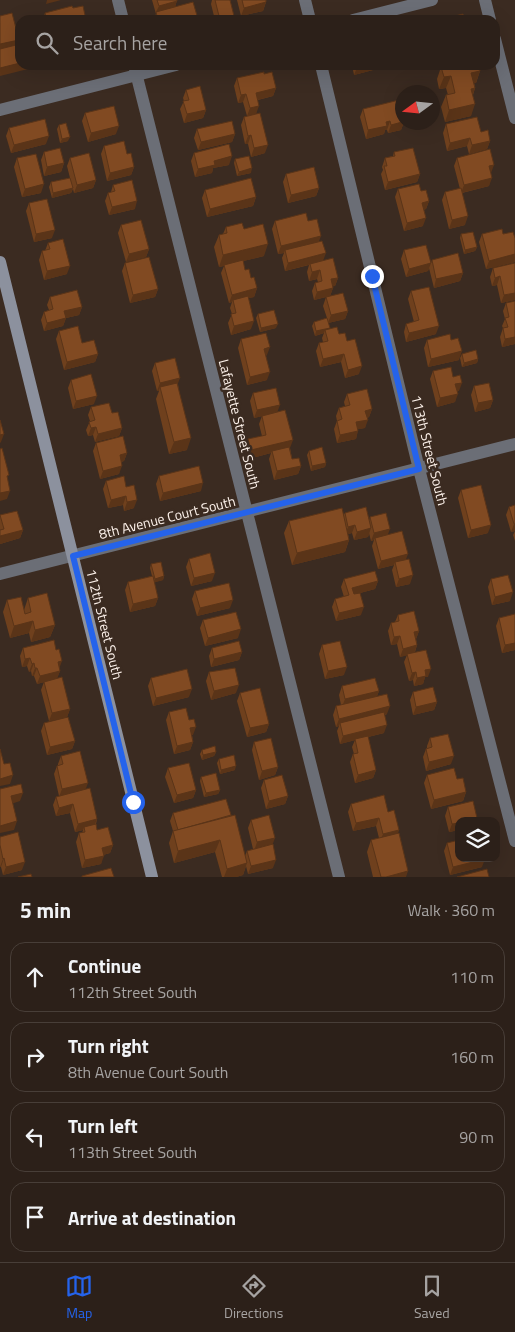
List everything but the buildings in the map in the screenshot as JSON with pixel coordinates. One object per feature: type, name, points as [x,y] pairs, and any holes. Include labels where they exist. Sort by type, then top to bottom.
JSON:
[{"type":"main road","name":"112th Street South","points":[[0,262],[152,877]]},
{"type":"street","points":[[118,0],[122,15]]},
{"type":"street","points":[[305,0],[309,15]]},
{"type":"street","points":[[373,15],[432,0]]},
{"type":"street","points":[[485,0],[489,15]]},
{"type":"street","points":[[500,59],[515,118]]},
{"type":"street","points":[[0,110],[135,70]]},
{"type":"street","name":"Lafayette Street South","points":[[135,70],[339,877]]},
{"type":"street","name":"113th Street South","points":[[322,70],[419,469],[515,841]]},
{"type":"street","name":"8th Avenue Court South","points":[[0,574],[515,444]]},
{"type":"route","points":[[133,802],[73,556],[419,469],[372,276]]}]
